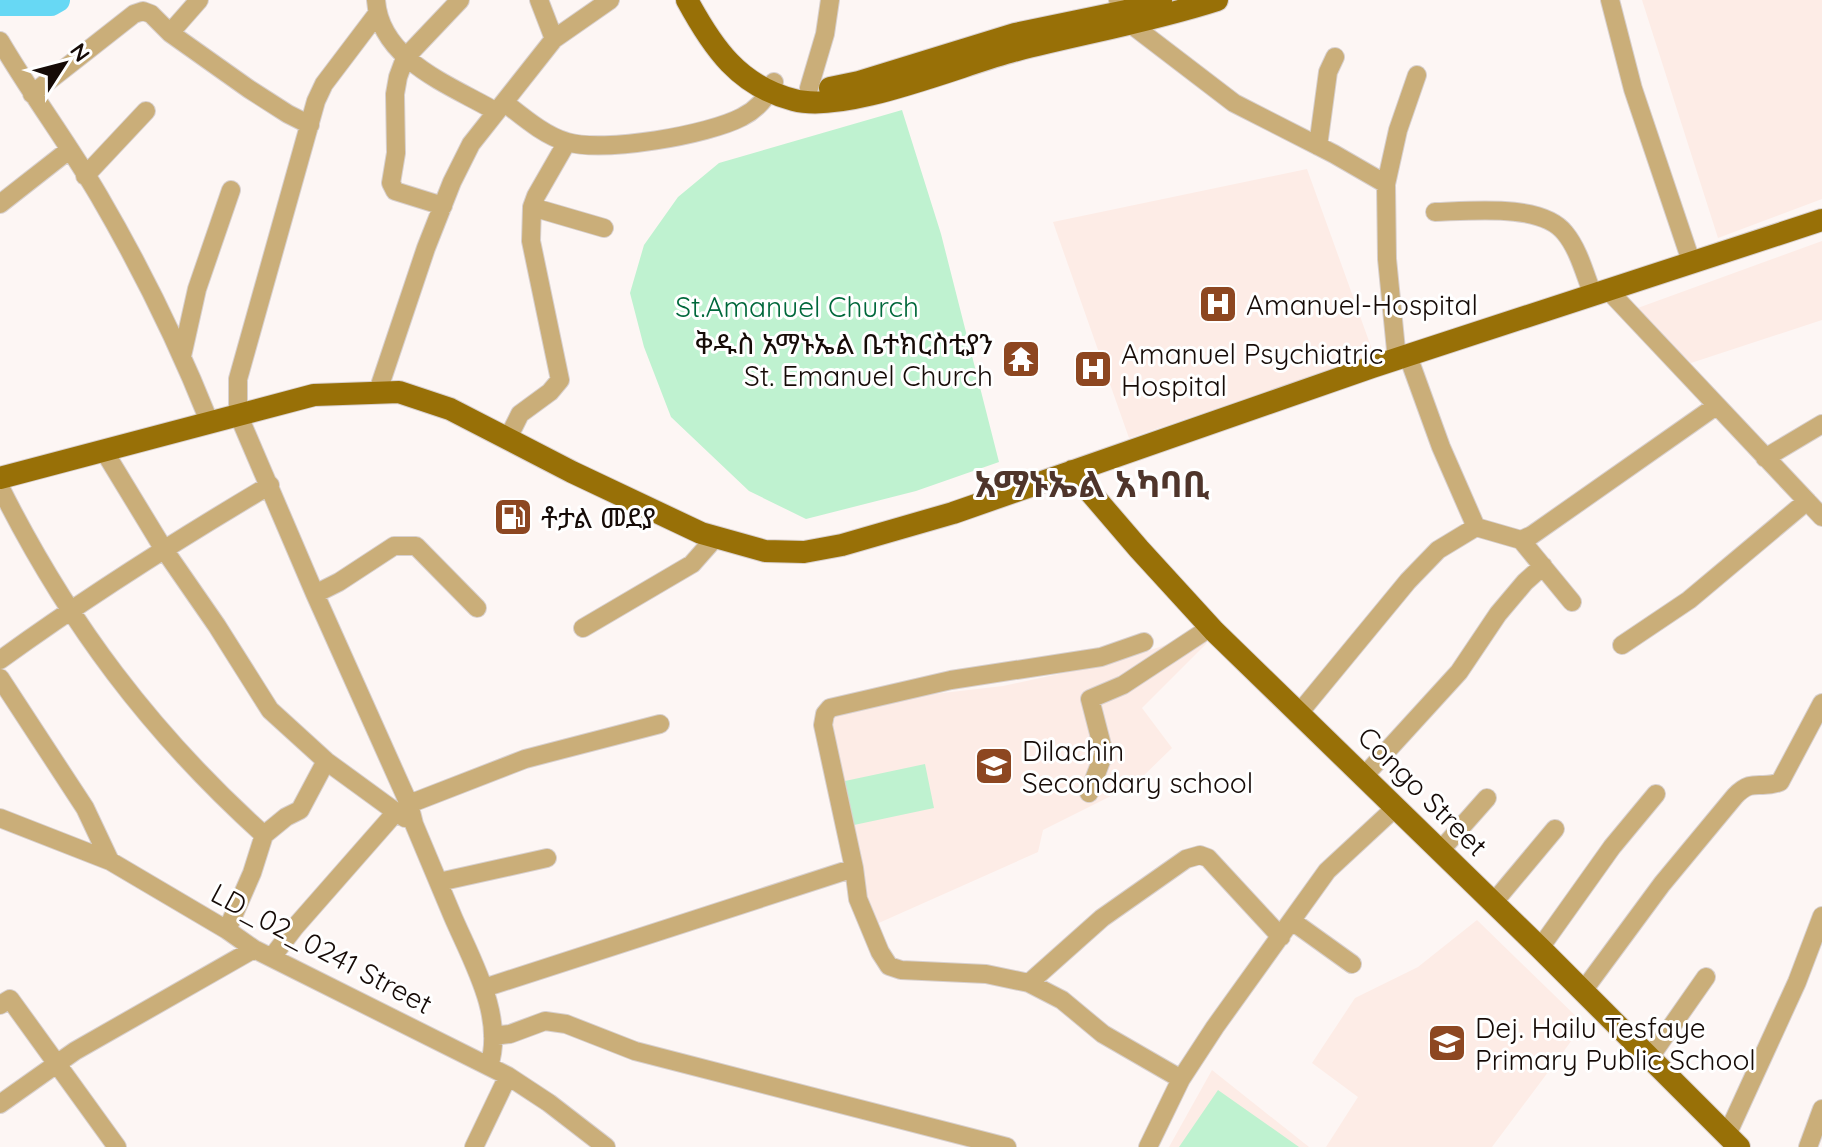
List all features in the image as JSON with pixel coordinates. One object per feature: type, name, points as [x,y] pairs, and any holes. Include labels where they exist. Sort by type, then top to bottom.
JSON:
[{"type":"main road","points":[[687,0],[706,32],[737,72],[798,101],[864,97],[1017,50],[1161,0]]},
{"type":"main road","points":[[697,0],[717,35],[740,64],[772,87],[809,88],[859,82],[1015,34],[1125,12],[1217,0]]},
{"type":"main road","points":[[0,478],[314,395],[399,392],[450,409],[664,517],[715,538],[765,551],[804,552],[842,545],[953,513],[1225,417],[1822,220]]},
{"type":"main road","name":"Congo Street","points":[[1072,471],[1211,627],[1494,902],[1733,1141]]},
{"type":"street","points":[[170,33],[199,0]]},
{"type":"street","points":[[443,206],[395,191],[391,183],[396,153],[395,94],[405,58],[460,0]]},
{"type":"street","points":[[539,0],[554,39]]},
{"type":"street","points":[[378,391],[426,248],[471,144],[554,39],[610,0]]},
{"type":"street","points":[[809,88],[825,34],[830,0]]},
{"type":"street","points":[[1610,0],[1633,89],[1692,264]]},
{"type":"street","points":[[376,7],[384,29],[405,58],[567,142],[611,146],[709,130],[743,117],[772,87]]},
{"type":"street","points":[[376,7],[324,84],[310,125],[238,379],[238,414],[403,808],[414,824],[484,988],[493,1036],[489,1066]]},
{"type":"street","points":[[32,94],[134,14],[143,11],[249,89],[310,125]]},
{"type":"street","points":[[1125,12],[1234,103],[1386,184]]},
{"type":"street","points":[[0,41],[133,257],[182,356],[209,421]]},
{"type":"street","points":[[1318,146],[1328,72],[1335,57]]},
{"type":"street","points":[[1417,75],[1398,130],[1386,184],[1387,259],[1402,358],[1476,527]]},
{"type":"street","points":[[85,176],[146,111]]},
{"type":"street","points":[[507,440],[520,414],[556,387],[560,380],[536,274],[531,241],[532,207],[567,142]]},
{"type":"street","points":[[3,194],[69,150]]},
{"type":"street","points":[[182,356],[197,289],[231,190]]},
{"type":"street","points":[[532,207],[604,228]]},
{"type":"street","points":[[1435,212],[1533,214],[1555,222],[1565,233],[1600,292],[1716,406],[1822,517]]},
{"type":"street","points":[[1521,540],[1716,406]]},
{"type":"street","points":[[1765,458],[1822,424]]},
{"type":"street","points":[[104,451],[163,548],[270,710],[326,761],[403,808]]},
{"type":"street","points":[[0,660],[163,548],[270,485]]},
{"type":"street","points":[[0,487],[69,611],[139,707],[198,773],[264,835]]},
{"type":"street","points":[[1622,645],[1689,600],[1807,501]]},
{"type":"street","points":[[1300,712],[1408,581],[1438,550],[1476,527],[1521,540],[1572,602]]},
{"type":"street","points":[[583,628],[692,564],[715,538]]},
{"type":"street","points":[[315,594],[394,546],[416,546],[477,608]]},
{"type":"street","points":[[1365,775],[1459,672],[1498,614],[1543,566]]},
{"type":"street","points":[[1089,793],[1104,753],[1090,699],[1123,685],[1211,627]]},
{"type":"street","points":[[1144,642],[1101,657],[951,680],[830,708],[823,725],[858,899],[889,966],[901,970],[986,974],[1029,983],[1062,1000],[1103,1034],[1181,1079]]},
{"type":"street","points":[[0,678],[85,808],[110,861]]},
{"type":"street","points":[[1583,991],[1662,884],[1735,796],[1744,787],[1755,783],[1775,785],[1780,782],[1822,703]]},
{"type":"street","points":[[0,1104],[75,1051],[263,953],[303,917],[403,808],[525,759],[660,724]]},
{"type":"street","points":[[227,930],[252,873],[264,835],[300,810],[326,761]]},
{"type":"street","points":[[1540,948],[1612,847],[1656,794]]},
{"type":"street","points":[[1440,851],[1487,798]]},
{"type":"street","points":[[1148,1147],[1181,1079],[1327,871],[1395,808]]},
{"type":"street","name":"LD_02_0241 Street","points":[[0,818],[110,861],[263,953],[508,1076],[549,1103],[605,1147]]},
{"type":"street","points":[[1494,902],[1555,829]]},
{"type":"street","points":[[1029,983],[1102,918],[1186,859],[1200,855],[1208,858],[1286,929],[1352,964]]},
{"type":"street","points":[[439,882],[547,858]]},
{"type":"street","points":[[484,988],[854,868]]},
{"type":"street","points":[[1733,1141],[1822,916]]},
{"type":"street","points":[[1650,1057],[1706,977]]},
{"type":"street","points":[[3,997],[117,1147]]},
{"type":"street","points":[[493,1036],[510,1034],[545,1021],[566,1024],[635,1051],[1007,1147]]},
{"type":"street","points":[[474,1147],[508,1076]]},
{"type":"street","points":[[1808,1147],[1822,1109]]},
{"type":"shaded area","points":[[1642,0],[1822,0],[1822,199],[1718,238]]},
{"type":"shaded area","name":"Amanuel-Hospital","points":[[1307,169],[1374,355],[1129,438],[1053,222]]},
{"type":"shaded area","points":[[1822,241],[1822,320],[1691,363],[1635,309]]},
{"type":"shaded area","name":"Dilachin Secondary school","points":[[1200,634],[1207,643],[1142,708],[1172,748],[1135,784],[1043,830],[1038,852],[872,926],[822,707],[1003,686],[1110,663]]},
{"type":"shaded area","name":"Dej. Hailu Tesfaye Primary Public School","points":[[1477,920],[1584,1024],[1492,1147],[1326,1147],[1358,1097],[1312,1063],[1355,998],[1418,967]]},
{"type":"shaded area","points":[[1212,1070],[1309,1147],[1169,1147]]},
{"type":"green space","name":"St.Amanuel Church","points":[[902,110],[941,234],[999,462],[916,491],[806,519],[749,491],[671,417],[644,347],[630,293],[644,245],[678,197],[719,163]]},
{"type":"green space","points":[[925,764],[934,808],[854,825],[845,781]]},
{"type":"green space","points":[[1218,1090],[1299,1147],[1179,1147]]},
{"type":"waterway","points":[[0,4],[51,4],[58,0]]},
{"type":"place","name":"Amanuel-Hospital","points":[[1218,304]]},
{"type":"place","name":"ቅዱስ አማኑኤል ቤተክርስቲያን St. Emanuel Church","points":[[1021,359]]},
{"type":"place","name":"Amanuel Psychiatric Hospital","points":[[1093,369]]},
{"type":"place","name":"ቶታል መደያ","points":[[513,517]]},
{"type":"place","name":"Dilachin Secondary school","points":[[994,766]]},
{"type":"place","name":"Dej. Hailu Tesfaye Primary Public School","points":[[1447,1043]]},
{"type":"district","name":"አማኑኤል አካባቢ","points":[[1092,483]]}]
